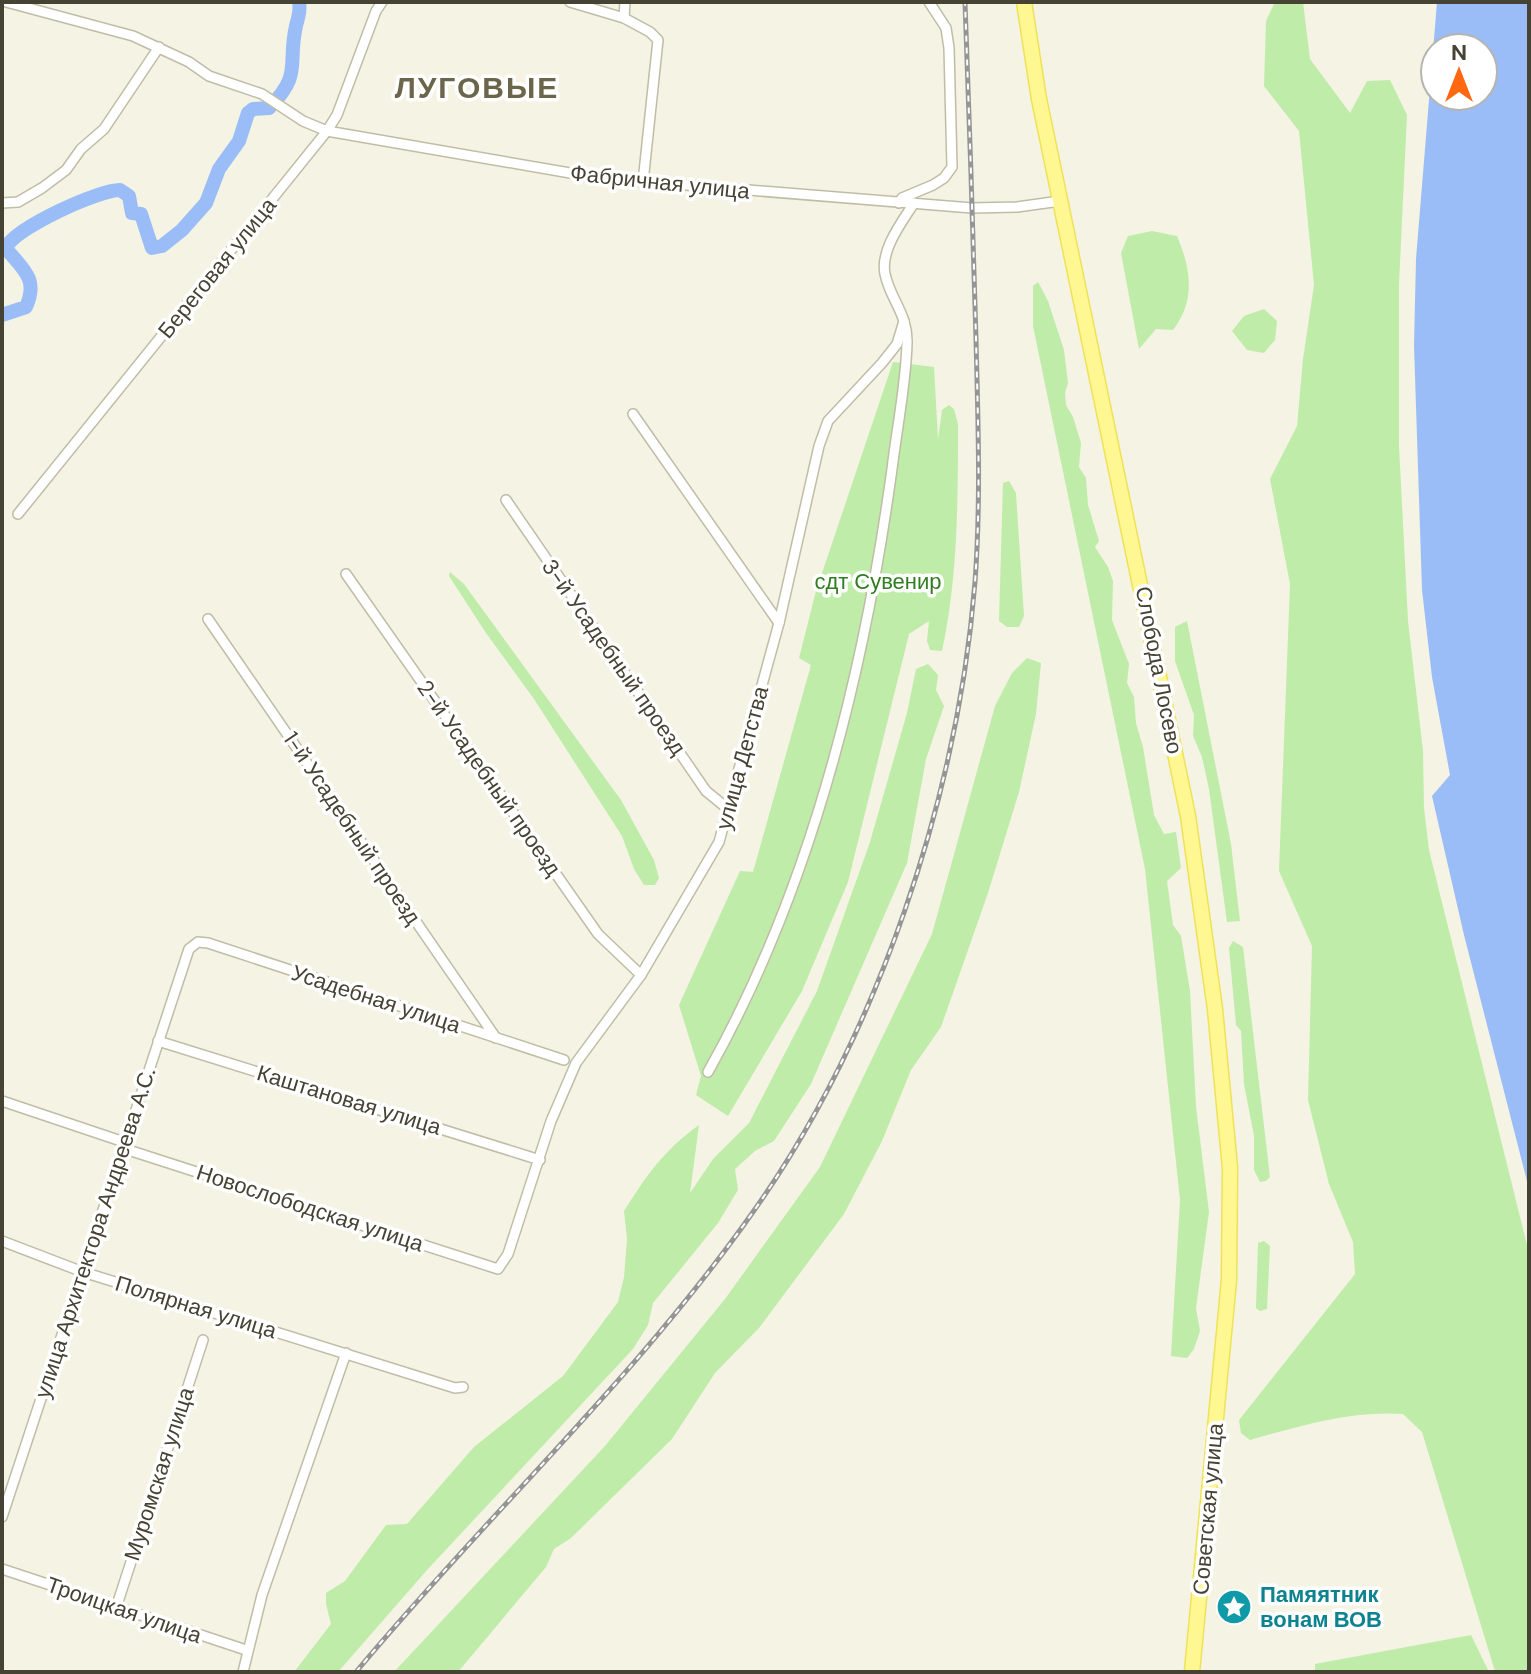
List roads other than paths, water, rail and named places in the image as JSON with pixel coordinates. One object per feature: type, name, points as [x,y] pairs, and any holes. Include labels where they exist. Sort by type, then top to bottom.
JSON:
[{"type":"main road","name":"Слобода Лосево","points":[[1024,2],[1060,201],[1188,816],[1215,1009],[1230,1168],[1229,1280],[1223,1346]]},
{"type":"main road","name":"Советская улица","points":[[1192,1672],[1223,1346]]},
{"type":"street","name":"Фабричная улица","points":[[6,2],[133,36],[209,76],[262,94],[303,121],[327,131],[599,178],[990,208],[1060,201]]},
{"type":"street","name":"Береговая улица","points":[[18,514],[327,131],[337,115],[382,2]]},
{"type":"street","points":[[570,2],[624,18],[658,40],[643,182]]},
{"type":"street","points":[[624,18],[625,2]]},
{"type":"street","points":[[899,203],[902,198],[944,178],[952,167],[948,40],[946,28],[929,2]]},
{"type":"street","points":[[2,203],[18,202],[66,170],[81,149],[104,129],[159,47]]},
{"type":"street","points":[[708,1072],[781,921],[805,857],[834,757],[872,585],[889,487],[907,343],[904,321],[885,276],[885,259],[897,230],[914,203]]},
{"type":"street","name":"улица Детства","points":[[498,1269],[508,1254],[551,1121],[576,1063],[641,975],[719,842],[779,623],[819,446],[828,421],[897,344],[904,321]]},
{"type":"street","points":[[633,414],[779,623]]},
{"type":"street","name":"3-й Усадебный проезд","points":[[506,500],[706,791],[728,809]]},
{"type":"street","name":"2-й Усадебный проезд","points":[[346,574],[598,934],[641,975]]},
{"type":"street","name":"1-й Усадебный проезд","points":[[208,619],[496,1038]]},
{"type":"street","name":"Усадебная улица","points":[[189,949],[198,942],[208,943],[564,1060]]},
{"type":"street","name":"улица Архитектора Андреева А.С.","points":[[2,1517],[189,949]]},
{"type":"street","name":"Каштановая улица","points":[[158,1041],[540,1160]]},
{"type":"street","name":"Новослободская улица","points":[[2,1101],[123,1145],[498,1269]]},
{"type":"street","name":"Полярная улица","points":[[2,1241],[83,1272],[455,1388],[463,1387]]},
{"type":"street","name":"Муромская улица","points":[[116,1608],[203,1340]]},
{"type":"street","points":[[243,1672],[262,1595],[346,1353]]},
{"type":"street","name":"Троицкая улица","points":[[2,1569],[246,1650]]},
{"type":"water","points":[[1437,2],[1529,2],[1529,1189],[1432,796],[1450,775],[1432,677],[1422,590],[1414,345],[1416,259],[1428,112],[1499,112],[1499,32],[1435,32]]},
{"type":"waterway","points":[[2,315],[26,307],[31,290],[28,276],[7,246],[26,229],[59,211],[95,196],[120,190],[129,196],[132,213],[141,214],[152,248],[162,246],[182,230],[206,203],[219,169],[239,141],[248,113],[253,109],[269,108],[286,86],[292,69],[299,2]]},
{"type":"railway","points":[[356,1672],[660,1332],[753,1212],[798,1143],[838,1069],[874,992],[904,911],[930,829],[951,746],[966,663],[975,582],[978,430],[965,2]]},
{"type":"place","name":"Памяятник вонам ВОВ","points":[[1234,1607]]},
{"type":"district","name":"ЛУГОВЫЕ","points":[[477,87]]},
{"type":"park label","name":"сдт Сувенир","points":[[878,581]]}]
